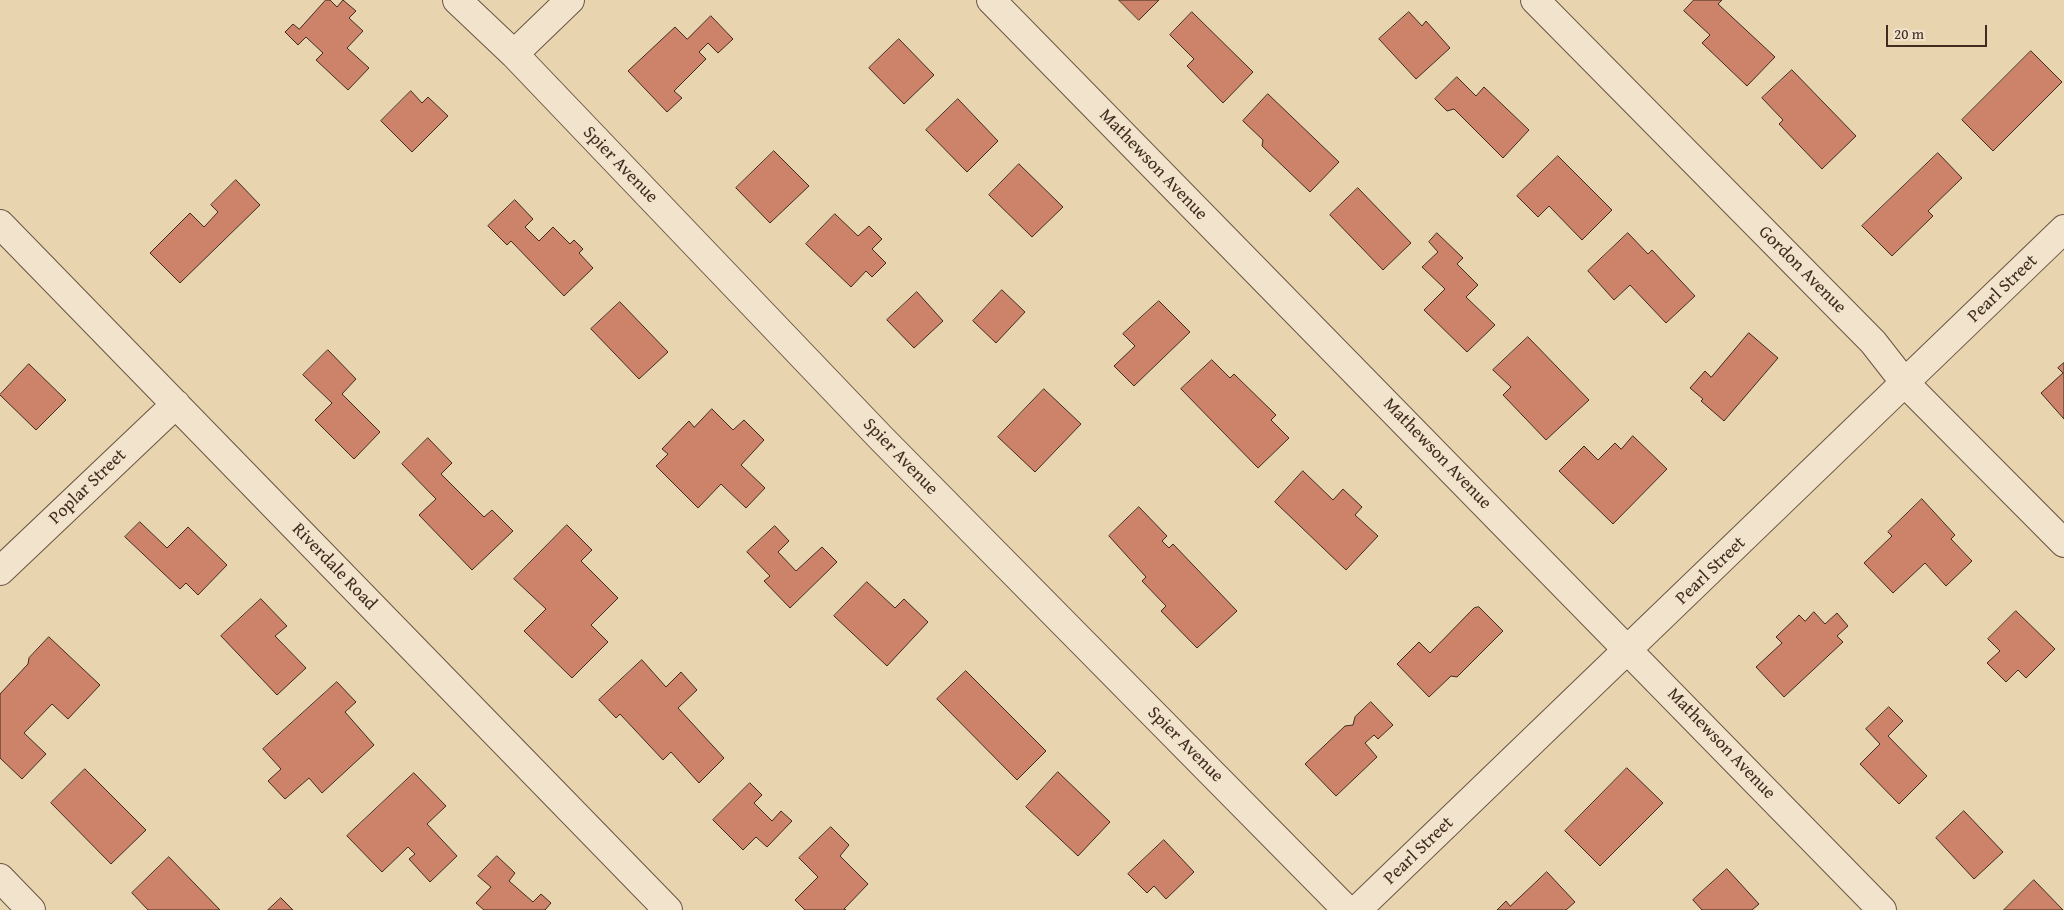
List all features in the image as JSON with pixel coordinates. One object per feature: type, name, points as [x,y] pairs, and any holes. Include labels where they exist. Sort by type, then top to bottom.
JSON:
[{"type":"street","name":"Spier Avenue","points":[[458,0],[514,54],[881,438],[1347,910]]},
{"type":"street","points":[[514,54],[570,0]]},
{"type":"street","name":"Mathewson Avenue","points":[[991,0],[1882,910]]},
{"type":"street","name":"Gordon Avenue","points":[[1536,0],[1873,342],[1905,383],[2064,543]]},
{"type":"street","name":"Riverdale Road","points":[[0,224],[668,910]]},
{"type":"street","name":"Pearl Street","points":[[1357,910],[2064,230]]},
{"type":"street","name":"Poplar Street","points":[[0,571],[176,404]]},
{"type":"street","points":[[0,878],[31,910]]},
{"type":"building","points":[[326,0],[330,0],[337,7],[343,0],[356,11],[349,18],[363,31],[347,48],[369,68],[348,90],[316,60],[323,53],[306,37],[298,45],[285,32],[293,24],[299,29]]},
{"type":"building","points":[[1119,0],[1159,0],[1139,20]]},
{"type":"building","points":[[1694,0],[1722,0],[1718,4],[1775,57],[1747,86],[1702,43],[1710,35],[1684,11]]},
{"type":"building","points":[[1192,12],[1253,72],[1223,103],[1187,66],[1194,59],[1170,35]]},
{"type":"building","points":[[1409,12],[1422,26],[1426,21],[1450,48],[1416,79],[1379,39]]},
{"type":"building","points":[[711,16],[733,39],[718,53],[708,43],[699,52],[706,59],[674,91],[682,98],[667,112],[628,71],[675,27],[687,39]]},
{"type":"building","points":[[899,39],[934,75],[904,104],[869,68]]},
{"type":"building","points":[[2031,51],[2062,82],[1993,151],[1962,120]]},
{"type":"building","points":[[1792,70],[1856,136],[1822,169],[1779,124],[1783,120],[1762,98]]},
{"type":"building","points":[[1457,77],[1476,96],[1484,87],[1529,130],[1503,158],[1454,109],[1447,111],[1435,99]]},
{"type":"building","points":[[411,91],[422,103],[428,97],[448,116],[412,152],[381,121]]},
{"type":"building","points":[[1268,94],[1339,162],[1310,192],[1262,146],[1263,140],[1243,121]]},
{"type":"building","points":[[958,99],[998,141],[967,172],[926,130]]},
{"type":"building","points":[[774,151],[809,186],[770,223],[736,188]]},
{"type":"building","points":[[1938,153],[1962,178],[1928,211],[1933,216],[1892,256],[1862,226]]},
{"type":"building","points":[[1558,156],[1612,210],[1582,240],[1549,206],[1538,217],[1517,196]]},
{"type":"building","points":[[1019,164],[1063,207],[1032,237],[989,195]]},
{"type":"building","points":[[236,180],[260,205],[180,283],[150,253],[190,213],[204,227],[218,212],[211,205]]},
{"type":"building","points":[[1358,188],[1411,243],[1383,270],[1330,215]]},
{"type":"building","points":[[515,200],[533,219],[525,227],[539,241],[553,227],[570,244],[574,240],[583,249],[579,253],[593,268],[564,296],[511,241],[507,245],[488,226]]},
{"type":"building","points":[[835,214],[858,236],[869,226],[882,239],[872,249],[886,263],[872,277],[866,271],[851,287],[806,244]]},
{"type":"building","points":[[1437,233],[1463,258],[1457,264],[1478,285],[1466,297],[1495,325],[1467,352],[1424,310],[1445,289],[1422,267],[1438,252],[1429,242]]},
{"type":"building","points":[[1628,233],[1648,254],[1652,250],[1695,296],[1666,323],[1630,285],[1614,300],[1588,271]]},
{"type":"building","points":[[1002,290],[1025,312],[996,343],[973,321]]},
{"type":"building","points":[[917,292],[943,321],[914,348],[887,320]]},
{"type":"building","points":[[1159,301],[1190,332],[1134,386],[1114,366],[1135,346],[1123,334]]},
{"type":"building","points":[[620,302],[668,352],[639,379],[591,329]]},
{"type":"building","points":[[1749,333],[1778,358],[1724,421],[1701,401],[1703,399],[1690,388],[1705,371],[1711,377]]},
{"type":"building","points":[[1528,337],[1589,400],[1546,440],[1503,395],[1511,387],[1493,370]]},
{"type":"building","points":[[328,350],[356,379],[342,394],[380,432],[354,459],[315,420],[332,403],[303,375]]},
{"type":"building","points":[[1212,360],[1230,378],[1234,374],[1276,415],[1271,420],[1289,438],[1258,468],[1181,389]]},
{"type":"building","points":[[2064,363],[2064,419],[2041,393],[2063,373],[2058,368]]},
{"type":"building","points":[[29,364],[66,400],[36,430],[0,395]]},
{"type":"building","points":[[1044,389],[1081,424],[1035,472],[998,437]]},
{"type":"building","points":[[712,409],[733,430],[744,420],[764,440],[741,465],[765,488],[746,508],[721,484],[698,508],[656,466],[668,454],[662,449],[689,421],[694,427]]},
{"type":"building","points":[[1633,436],[1667,469],[1613,524],[1559,471],[1584,446],[1598,460],[1615,443],[1621,449]]},
{"type":"building","points":[[428,438],[452,463],[441,474],[484,517],[492,510],[513,531],[472,570],[419,515],[436,499],[402,464]]},
{"type":"building","points":[[1303,471],[1333,500],[1343,489],[1362,507],[1355,515],[1378,536],[1346,570],[1275,502]]},
{"type":"building","points":[[1922,499],[1955,535],[1951,539],[1972,561],[1946,586],[1925,563],[1893,593],[1864,563],[1892,536],[1888,532]]},
{"type":"building","points":[[1139,507],[1167,536],[1162,541],[1169,548],[1173,544],[1237,611],[1197,648],[1161,611],[1166,606],[1142,581],[1146,577],[1109,536]]},
{"type":"building","points":[[140,522],[167,548],[188,527],[227,565],[198,595],[186,583],[180,589],[125,537]]},
{"type":"building","points":[[567,525],[592,550],[581,561],[618,598],[591,625],[608,642],[572,678],[524,631],[546,609],[514,579]]},
{"type":"building","points":[[775,526],[789,541],[778,552],[796,571],[822,547],[837,562],[790,608],[764,581],[770,576],[747,552]]},
{"type":"building","points":[[867,582],[895,608],[904,599],[928,622],[887,666],[834,616]]},
{"type":"building","points":[[261,599],[287,626],[275,636],[306,668],[277,695],[221,636]]},
{"type":"building","points":[[1479,607],[1503,631],[1457,677],[1451,676],[1429,697],[1397,664],[1419,642],[1430,653],[1474,608]]},
{"type":"building","points":[[2016,611],[2055,649],[2026,678],[2018,670],[2006,682],[1987,663],[2000,651],[1988,639]]},
{"type":"building","points":[[1814,612],[1825,624],[1837,613],[1848,626],[1837,636],[1843,642],[1784,697],[1756,667],[1782,643],[1776,637],[1799,615],[1805,621]]},
{"type":"building","points":[[49,637],[100,685],[68,719],[52,704],[24,733],[46,754],[22,779],[0,758],[0,694],[28,664],[29,658]]},
{"type":"building","points":[[642,660],[666,687],[681,672],[697,690],[678,708],[724,758],[699,783],[671,752],[663,760],[620,714],[616,718],[599,700]]},
{"type":"building","points":[[966,671],[1046,751],[1017,780],[937,699]]},
{"type":"building","points":[[337,682],[356,702],[345,712],[374,745],[322,793],[309,778],[285,799],[268,781],[281,769],[263,749]]},
{"type":"building","points":[[1371,702],[1393,725],[1378,739],[1374,735],[1365,743],[1377,757],[1336,796],[1305,764],[1345,726],[1353,725],[1355,717]]},
{"type":"building","points":[[1889,707],[1903,721],[1888,736],[1927,776],[1899,804],[1860,764],[1880,744],[1866,729]]},
{"type":"building","points":[[1627,768],[1663,803],[1600,866],[1565,831]]},
{"type":"building","points":[[85,769],[146,830],[111,864],[51,803]]},
{"type":"building","points":[[1058,772],[1110,822],[1078,856],[1026,807]]},
{"type":"building","points":[[414,773],[446,806],[427,824],[457,856],[430,882],[409,859],[415,854],[408,847],[382,872],[347,836]]},
{"type":"building","points":[[750,783],[762,795],[754,803],[772,821],[781,811],[792,821],[767,847],[756,837],[743,850],[713,820]]},
{"type":"building","points":[[1964,811],[2003,852],[1974,879],[1936,838]]},
{"type":"building","points":[[831,827],[849,845],[840,856],[868,884],[844,909],[846,910],[805,910],[795,900],[818,877],[799,858]]},
{"type":"building","points":[[1164,840],[1194,872],[1166,899],[1154,886],[1147,893],[1128,874]]},
{"type":"building","points":[[497,856],[515,873],[509,881],[533,902],[541,894],[551,903],[545,910],[484,910],[476,903],[491,887],[478,876]]},
{"type":"building","points":[[169,857],[220,910],[148,910],[132,893]]},
{"type":"building","points":[[1727,869],[1759,904],[1752,910],[1702,910],[1693,900]]},
{"type":"building","points":[[1547,872],[1575,902],[1566,910],[1497,910],[1506,901],[1510,906]]},
{"type":"building","points":[[2034,880],[2063,910],[2004,910]]},
{"type":"building","points":[[281,898],[293,910],[268,910]]}]
